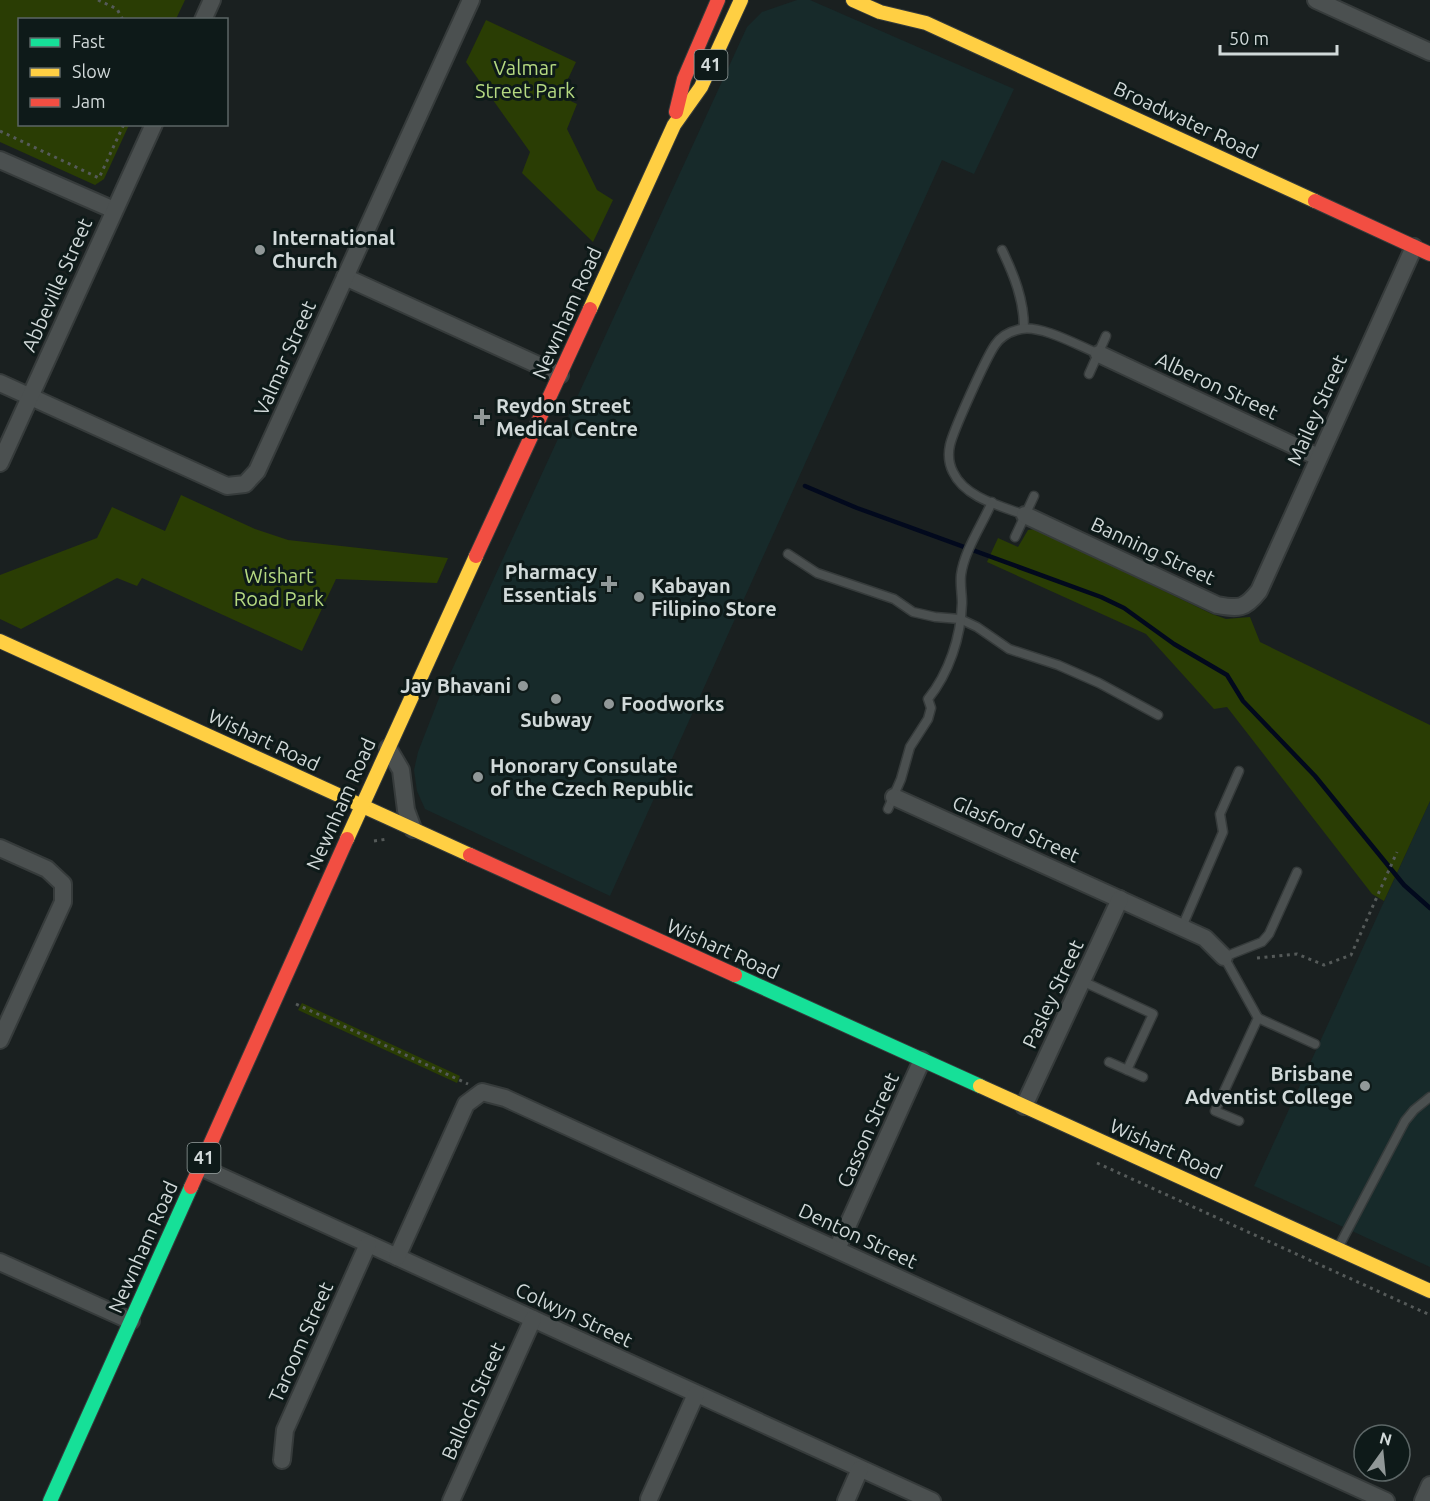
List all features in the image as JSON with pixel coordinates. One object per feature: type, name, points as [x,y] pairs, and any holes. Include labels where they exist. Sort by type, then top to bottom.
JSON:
[{"type":"main road","name":"Newnham Road","points":[[674,125],[684,79],[718,0]]},
{"type":"main road","name":"Newnham Road","points":[[50,1501],[388,748],[674,125],[701,87],[741,0]]},
{"type":"main road","points":[[734,16],[752,0]]},
{"type":"main road","name":"Broadwater Road","points":[[853,0],[880,12],[926,23],[1430,254]]},
{"type":"main road","name":"Broadwater Road","points":[[896,0],[926,23]]},
{"type":"main road","name":"Wishart Road","points":[[0,641],[1430,1292]]},
{"type":"street","points":[[204,18],[212,0]]},
{"type":"street","name":"Valmar Street","points":[[0,382],[227,486],[245,484],[257,471],[471,0]]},
{"type":"street","points":[[1316,0],[1430,52]]},
{"type":"street","name":"Abbeville Street","points":[[0,463],[153,126]]},
{"type":"street","points":[[0,160],[114,210]]},
{"type":"street","name":"Mailey Street","points":[[1259,591],[1414,247]]},
{"type":"street","points":[[345,277],[560,375]]},
{"type":"street","name":"Alberon Street","points":[[1099,354],[1318,457]]},
{"type":"street","name":"Banning Street","points":[[1026,515],[1217,605],[1235,608],[1249,604],[1259,591]]},
{"type":"street","points":[[388,748],[401,770],[406,810],[413,829]]},
{"type":"street","name":"Glasford Street","points":[[891,803],[1182,927],[1205,938],[1224,957]]},
{"type":"street","points":[[0,848],[47,869],[63,884],[63,902],[0,1040]]},
{"type":"street","name":"Pasley Street","points":[[1024,1107],[1120,899]]},
{"type":"street","name":"Casson Street","points":[[837,1250],[922,1060]]},
{"type":"street","points":[[397,1257],[466,1104],[482,1092]]},
{"type":"street","name":"Denton Street","points":[[482,1092],[505,1098],[1386,1501]]},
{"type":"street","name":"Colwyn Street","points":[[200,1167],[932,1501]]},
{"type":"street","name":"Taroom Street","points":[[282,1460],[285,1430],[368,1244]]},
{"type":"street","points":[[0,1262],[131,1321]]},
{"type":"street","name":"Balloch Street","points":[[451,1501],[533,1319]]},
{"type":"street","points":[[649,1499],[696,1394]]},
{"type":"street","points":[[846,1501],[860,1469]]},
{"type":"street","points":[[1423,1501],[1430,1485]]},
{"type":"lane","points":[[1002,250],[1015,276],[1024,314],[1024,328]]},
{"type":"lane","points":[[1026,515],[974,495],[953,474],[950,463],[950,444],[994,346],[1002,337],[1024,328],[1047,333],[1099,354]]},
{"type":"lane","points":[[1089,374],[1106,336]]},
{"type":"lane","points":[[1015,537],[1034,496]]},
{"type":"lane","points":[[891,803],[910,747],[928,719],[931,708],[928,699],[936,689],[956,645],[960,619],[961,575],[965,560],[992,502]]},
{"type":"lane","points":[[788,554],[817,573],[894,599],[913,612],[960,619],[978,627],[1009,649],[1058,665],[1099,683],[1158,715]]},
{"type":"lane","points":[[1182,927],[1223,832],[1220,814],[1239,771]]},
{"type":"lane","points":[[1297,872],[1269,934],[1262,942],[1224,957],[1258,1018],[1315,1044]]},
{"type":"lane","points":[[1082,981],[1153,1014],[1127,1070]]},
{"type":"lane","points":[[1239,1121],[1215,1111],[1258,1018]]},
{"type":"lane","points":[[1109,1062],[1143,1077]]},
{"type":"lane","points":[[1337,1249],[1406,1121],[1414,1110],[1430,1097]]},
{"type":"path","points":[[99,0],[117,9],[122,18]]},
{"type":"path","points":[[0,131],[99,178],[123,126]]},
{"type":"path","points":[[1255,958],[1297,954],[1324,965],[1351,955],[1397,852]]},
{"type":"path","points":[[296,1004],[462,1080],[482,1092]]},
{"type":"path","points":[[1087,1159],[1430,1315]]},
{"type":"shaded area","points":[[797,0],[810,0],[1014,89],[974,174],[942,160],[610,896],[425,809],[417,791],[414,770],[418,752],[439,698],[747,27],[762,12]]},
{"type":"shaded area","name":"Brisbane Adventist College","points":[[1430,801],[1430,1267],[1254,1186]]},
{"type":"green space","points":[[0,0],[185,0],[176,18],[18,18],[18,126],[129,126],[104,179],[95,185],[0,142]]},
{"type":"green space","name":"Valmar Street Park","points":[[486,20],[576,62],[560,96],[577,104],[567,129],[597,190],[613,200],[593,242],[522,173],[530,152],[466,62]]},
{"type":"green space","name":"Wishart Road Park","points":[[181,495],[255,529],[288,540],[448,558],[437,583],[336,579],[302,651],[142,578],[137,586],[117,578],[21,629],[0,619],[0,575],[97,538],[112,507],[165,531]]},
{"type":"green space","points":[[1035,529],[1212,614],[1226,619],[1250,617],[1260,642],[1430,725],[1430,801],[1384,901],[1372,894],[1227,707],[1214,709],[1146,634],[987,562],[998,538],[1018,547],[1028,530]]},
{"type":"green space","points":[[302,1003],[460,1076],[457,1083],[298,1010]]},
{"type":"waterway","points":[[805,486],[857,508],[1101,597],[1124,608],[1174,644],[1227,675],[1243,701],[1315,776],[1404,885],[1430,908]]},
{"type":"traffic: fast","points":[[735,975],[980,1086]]},
{"type":"traffic: fast","points":[[50,1501],[191,1187]]},
{"type":"traffic: slow","points":[[590,309],[674,125],[701,87],[741,0]]},
{"type":"traffic: slow","points":[[853,0],[880,12],[926,23],[1315,201]]},
{"type":"traffic: slow","points":[[347,839],[476,556]]},
{"type":"traffic: slow","points":[[0,641],[470,855]]},
{"type":"traffic: slow","points":[[980,1086],[1430,1291]]},
{"type":"traffic: jam","points":[[676,112],[684,79],[718,0]]},
{"type":"traffic: jam","points":[[1315,201],[1430,254]]},
{"type":"traffic: jam","points":[[476,556],[590,309]]},
{"type":"traffic: jam","points":[[191,1187],[347,839]]},
{"type":"traffic: jam","points":[[470,855],[735,975]]},
{"type":"place","name":"International Church","points":[[260,250]]},
{"type":"place","name":"Reydon Street Medical Centre","points":[[482,417]]},
{"type":"place","name":"Pharmacy Essentials","points":[[609,584]]},
{"type":"place","name":"Kabayan Filipino Store","points":[[639,597]]},
{"type":"place","name":"Jay Bhavani","points":[[523,686]]},
{"type":"place","name":"Subway","points":[[556,699]]},
{"type":"place","name":"Foodworks","points":[[609,704]]},
{"type":"place","name":"Honorary Consulate of the Czech Republic","points":[[478,777]]},
{"type":"place","name":"Brisbane Adventist College","points":[[1365,1086]]}]
